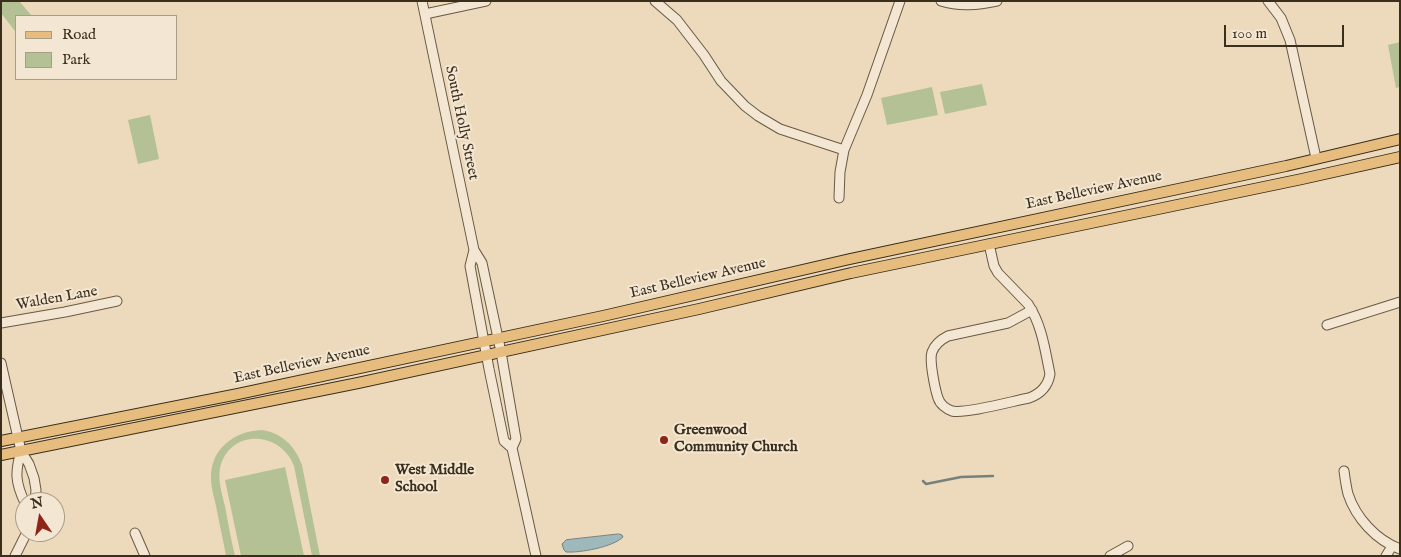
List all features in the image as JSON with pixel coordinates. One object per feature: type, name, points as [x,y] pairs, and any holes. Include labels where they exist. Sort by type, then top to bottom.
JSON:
[{"type":"main road","name":"East Belleview Avenue","points":[[1,441],[238,394],[642,308],[850,259],[1400,139]]},
{"type":"main road","name":"East Belleview Avenue","points":[[1,455],[486,356],[722,304],[851,273],[1400,157]]},
{"type":"street","name":"South Holly Street","points":[[422,1],[474,250],[482,263],[501,352],[516,439],[512,448]]},
{"type":"street","points":[[425,14],[486,1]]},
{"type":"street","points":[[655,1],[677,20],[721,81],[752,111],[780,129],[844,150]]},
{"type":"street","points":[[840,198],[840,172],[844,150],[867,95],[900,1]]},
{"type":"street","points":[[941,1],[975,5],[997,1]]},
{"type":"street","points":[[1268,1],[1281,18],[1290,40],[1316,158]]},
{"type":"street","points":[[990,244],[994,266],[998,273],[1020,294],[1032,310],[1040,330],[1050,374],[1048,382],[1042,390],[1029,398],[961,412],[947,409],[941,404],[930,360],[935,345],[948,336],[1008,323],[1032,310]]},
{"type":"street","name":"South Holly Street","points":[[474,250],[470,266],[486,356],[504,441],[512,448],[536,556]]},
{"type":"street","name":"Walden Lane","points":[[1,322],[117,302]]},
{"type":"street","points":[[1327,325],[1400,302]]},
{"type":"street","points":[[1,363],[21,451],[29,464],[34,478],[36,492]]},
{"type":"street","points":[[20,492],[16,469],[21,451]]},
{"type":"street","points":[[1344,471],[1348,494],[1357,513],[1368,527],[1396,547],[1386,556]]},
{"type":"street","points":[[135,533],[145,556]]},
{"type":"street","points":[[15,556],[22,542]]},
{"type":"street","points":[[1110,556],[1128,546]]},
{"type":"green space","points":[[1,1],[19,1],[31,15],[15,15],[15,31],[1,13]]},
{"type":"green space","points":[[1400,42],[1400,87],[1396,88],[1388,45]]},
{"type":"green space","points":[[982,84],[987,105],[945,114],[940,92]]},
{"type":"green space","points":[[932,87],[938,115],[887,125],[881,98]]},
{"type":"green space","points":[[150,115],[159,159],[138,164],[128,120]]},
{"type":"green space","points":[[262,430],[282,437],[292,446],[299,458],[320,556],[312,556],[294,466],[287,454],[278,446],[267,441],[255,439],[233,446],[225,455],[220,468],[221,487],[235,556],[226,556],[212,486],[212,468],[219,451],[233,438],[252,431]]},
{"type":"green space","points":[[285,467],[304,556],[241,556],[225,480]]},
{"type":"water","points":[[619,534],[623,537],[618,541],[588,550],[566,552],[562,544],[566,540]]},
{"type":"waterway","points":[[923,481],[926,484],[961,477],[993,476]]},
{"type":"place","name":"Greenwood Community Church","points":[[664,440]]},
{"type":"place","name":"West Middle School","points":[[385,480]]}]
